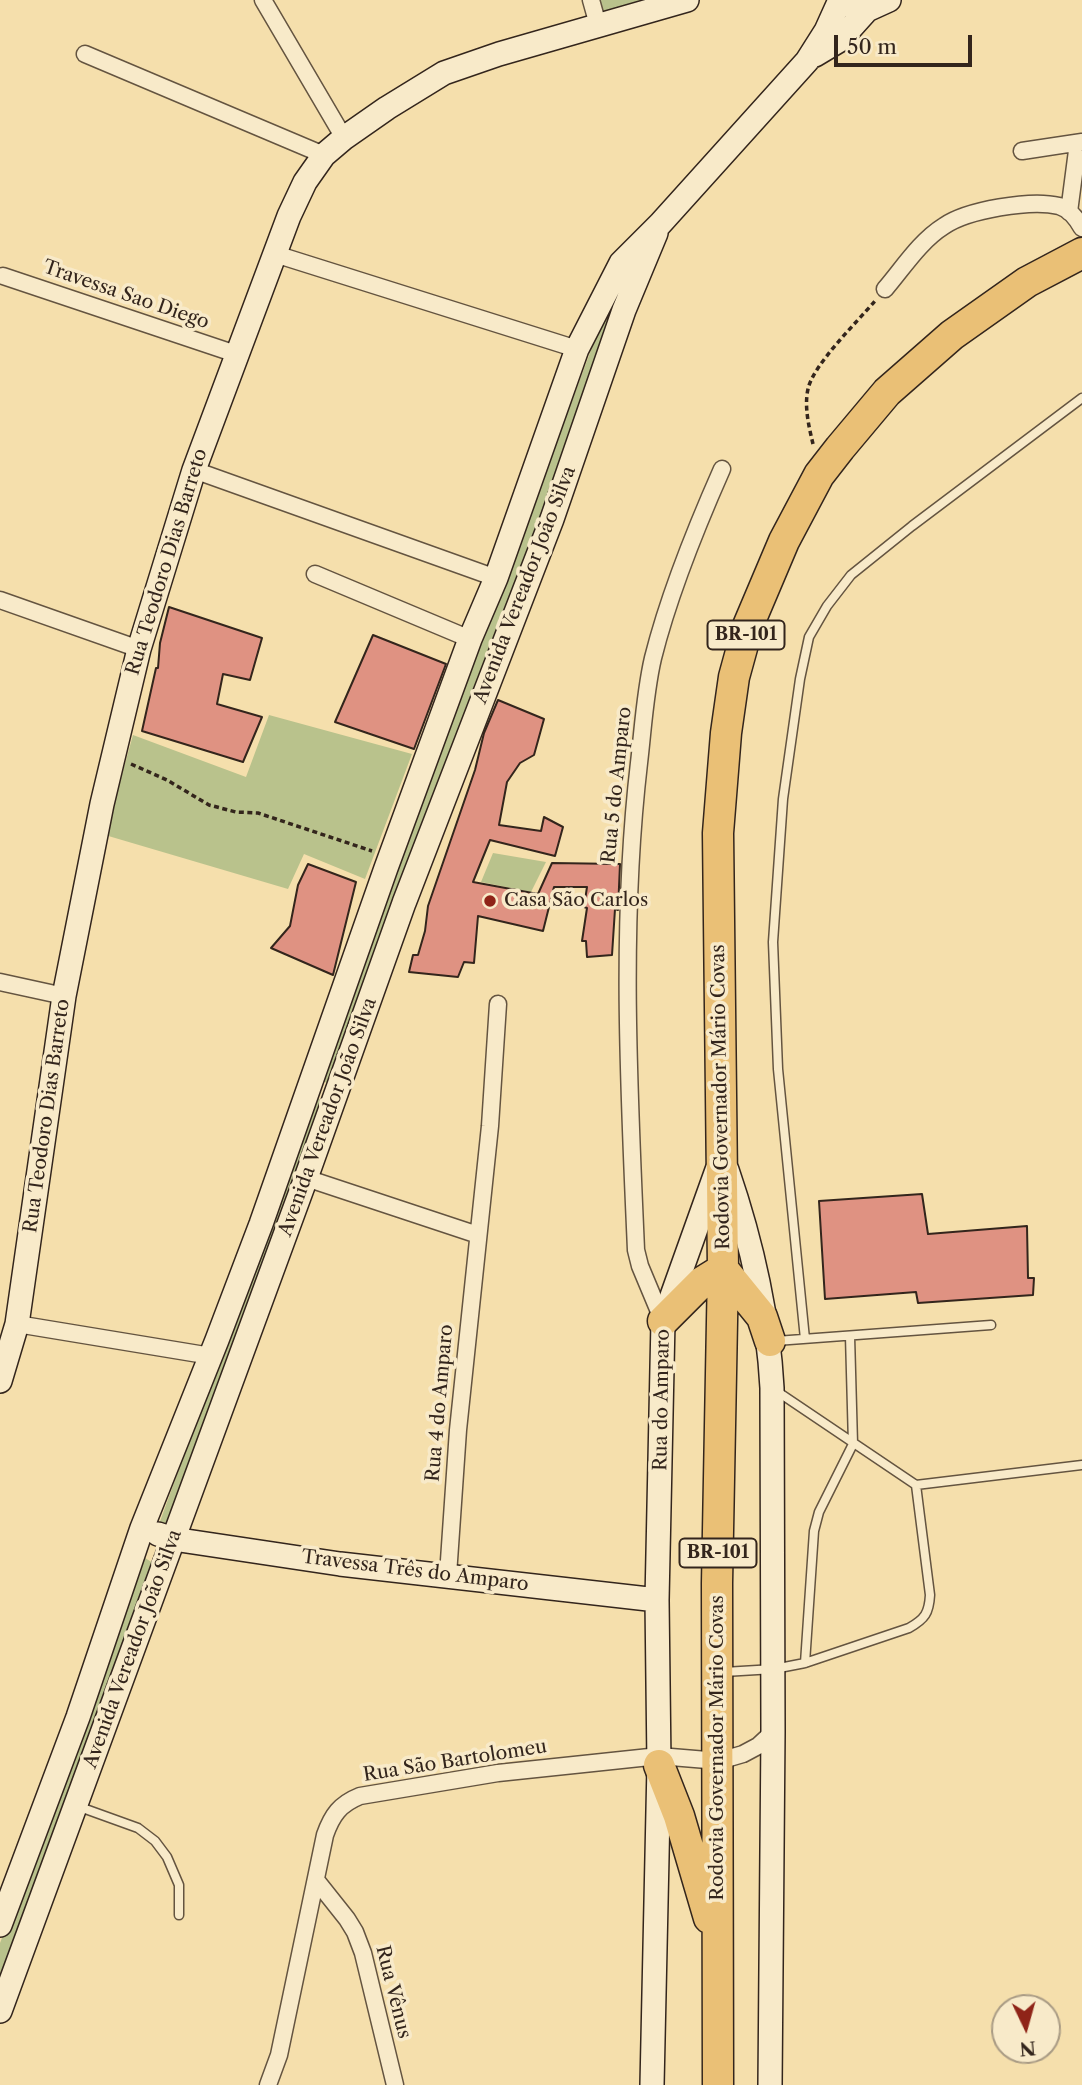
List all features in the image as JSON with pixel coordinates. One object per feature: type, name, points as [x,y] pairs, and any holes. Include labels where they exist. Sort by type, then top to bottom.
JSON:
[{"type":"highway","name":"Rodovia Governador Mário Covas","points":[[718,2085],[717,1583],[723,1269],[718,833],[730,700],[740,654],[761,593],[784,541],[819,475],[887,392],[930,353],[1027,282],[1082,254]]},
{"type":"highway","points":[[663,1321],[702,1282],[723,1269],[762,1317],[770,1341]]},
{"type":"highway","points":[[659,1761],[679,1816],[719,1949]]},
{"type":"street","points":[[263,0],[344,138]]},
{"type":"street","points":[[590,0],[598,25]]},
{"type":"street","name":"Rua Teodoro Dias Barreto","points":[[0,1380],[17,1324],[64,996],[113,756],[139,649],[194,470],[236,354],[305,182],[324,155],[344,138],[407,95],[455,68],[687,0]]},
{"type":"street","name":"Avenida Vereador João Silva","points":[[0,1926],[83,1703],[142,1528],[214,1348],[306,1098],[390,856],[470,639],[496,578],[577,349],[621,263],[660,224],[807,61],[827,31],[842,0],[852,8],[880,3]]},
{"type":"street","name":"Avenida Vereador João Silva","points":[[807,61],[840,40],[880,3]]},
{"type":"street","points":[[85,54],[324,155]]},
{"type":"street","points":[[1022,150],[1080,143],[1069,212]]},
{"type":"street","points":[[885,289],[922,244],[944,226],[966,215],[989,209],[1045,205],[1061,207],[1069,212],[1082,228]]},
{"type":"street","name":"Avenida Vereador João Silva","points":[[0,2011],[306,1178],[404,903],[556,507],[624,310],[660,224]]},
{"type":"street","points":[[275,254],[577,349]]},
{"type":"street","name":"Travessa Sao Diego","points":[[3,276],[236,354]]},
{"type":"street","name":"Rua 5 do Amparo","points":[[663,1321],[636,1250],[627,1029],[630,835],[652,662],[661,628],[700,519],[722,469]]},
{"type":"street","points":[[194,470],[496,578]]},
{"type":"street","points":[[315,574],[470,639]]},
{"type":"street","points":[[0,600],[139,649]]},
{"type":"street","points":[[0,982],[64,996]]},
{"type":"street","name":"Rua 4 do Amparo","points":[[448,1575],[459,1418],[490,1126],[498,1004]]},
{"type":"street","points":[[306,1098],[332,1106]]},
{"type":"street","points":[[722,1156],[746,1225],[770,1341],[774,1670],[770,2085]]},
{"type":"street","name":"Rua do Amparo","points":[[652,2085],[659,1761],[657,1600],[663,1321],[722,1156]]},
{"type":"street","points":[[306,1178],[478,1235]]},
{"type":"street","points":[[17,1324],[214,1348],[243,1349]]},
{"type":"street","name":"Travessa Três do Amparo","points":[[142,1528],[173,1539],[340,1564],[657,1600]]},
{"type":"street","points":[[719,1761],[758,1746],[773,1732]]},
{"type":"street","name":"Rua São Bartolomeu","points":[[268,2085],[279,2055],[325,1835],[332,1816],[340,1807],[360,1796],[498,1773],[659,1761],[719,1761]]},
{"type":"street","name":"Rua Vênus","points":[[316,1880],[347,1919],[359,1942],[395,2085]]},
{"type":"lane","points":[[805,1339],[778,1069],[774,942],[783,799],[800,679],[809,638],[827,606],[851,575],[1082,398]]},
{"type":"lane","points":[[770,1341],[992,1325]]},
{"type":"lane","points":[[805,1663],[814,1531],[819,1512],[853,1444],[849,1336]]},
{"type":"lane","points":[[772,1388],[916,1485],[1082,1465]]},
{"type":"lane","points":[[718,1673],[774,1670],[805,1663],[909,1628],[924,1619],[929,1609],[930,1595],[916,1485]]},
{"type":"lane","points":[[77,1806],[138,1828],[155,1841],[167,1857],[179,1885],[179,1916]]},
{"type":"path","points":[[819,475],[807,415],[807,390],[814,373],[885,289]]},
{"type":"path","points":[[113,756],[167,780],[209,805],[236,812],[258,813],[390,856]]},
{"type":"green space","points":[[599,0],[671,0],[602,14]]},
{"type":"green space","points":[[610,315],[612,321],[341,1087],[318,1080],[600,326]]},
{"type":"green space","points":[[269,715],[412,754],[365,879],[304,854],[288,889],[105,835],[133,735],[246,777]]},
{"type":"green space","points":[[493,853],[546,862],[531,892],[481,882]]},
{"type":"green space","points":[[314,1097],[334,1105],[170,1546],[154,1538]]},
{"type":"green space","points":[[145,1558],[161,1568],[0,2004],[0,1943]]},
{"type":"building","points":[[169,607],[262,638],[250,680],[223,674],[217,704],[262,717],[243,762],[142,731],[158,668],[160,643]]},
{"type":"building","points":[[373,635],[446,664],[414,749],[335,722]]},
{"type":"building","points":[[498,700],[544,719],[534,755],[520,763],[507,782],[499,825],[541,831],[544,817],[563,827],[555,856],[490,840],[473,882],[538,894],[552,863],[620,864],[612,955],[587,957],[586,941],[582,941],[587,887],[554,887],[543,931],[478,916],[474,963],[464,962],[458,977],[409,972],[413,955],[418,955],[428,906],[475,770],[484,733]]},
{"type":"building","points":[[308,864],[356,882],[333,975],[271,948],[290,926],[298,885]]},
{"type":"building","points":[[922,1194],[928,1234],[1027,1226],[1028,1278],[1034,1278],[1033,1295],[918,1303],[916,1292],[825,1299],[819,1201]]},
{"type":"place","name":"Casa São Carlos","points":[[490,901]]}]
